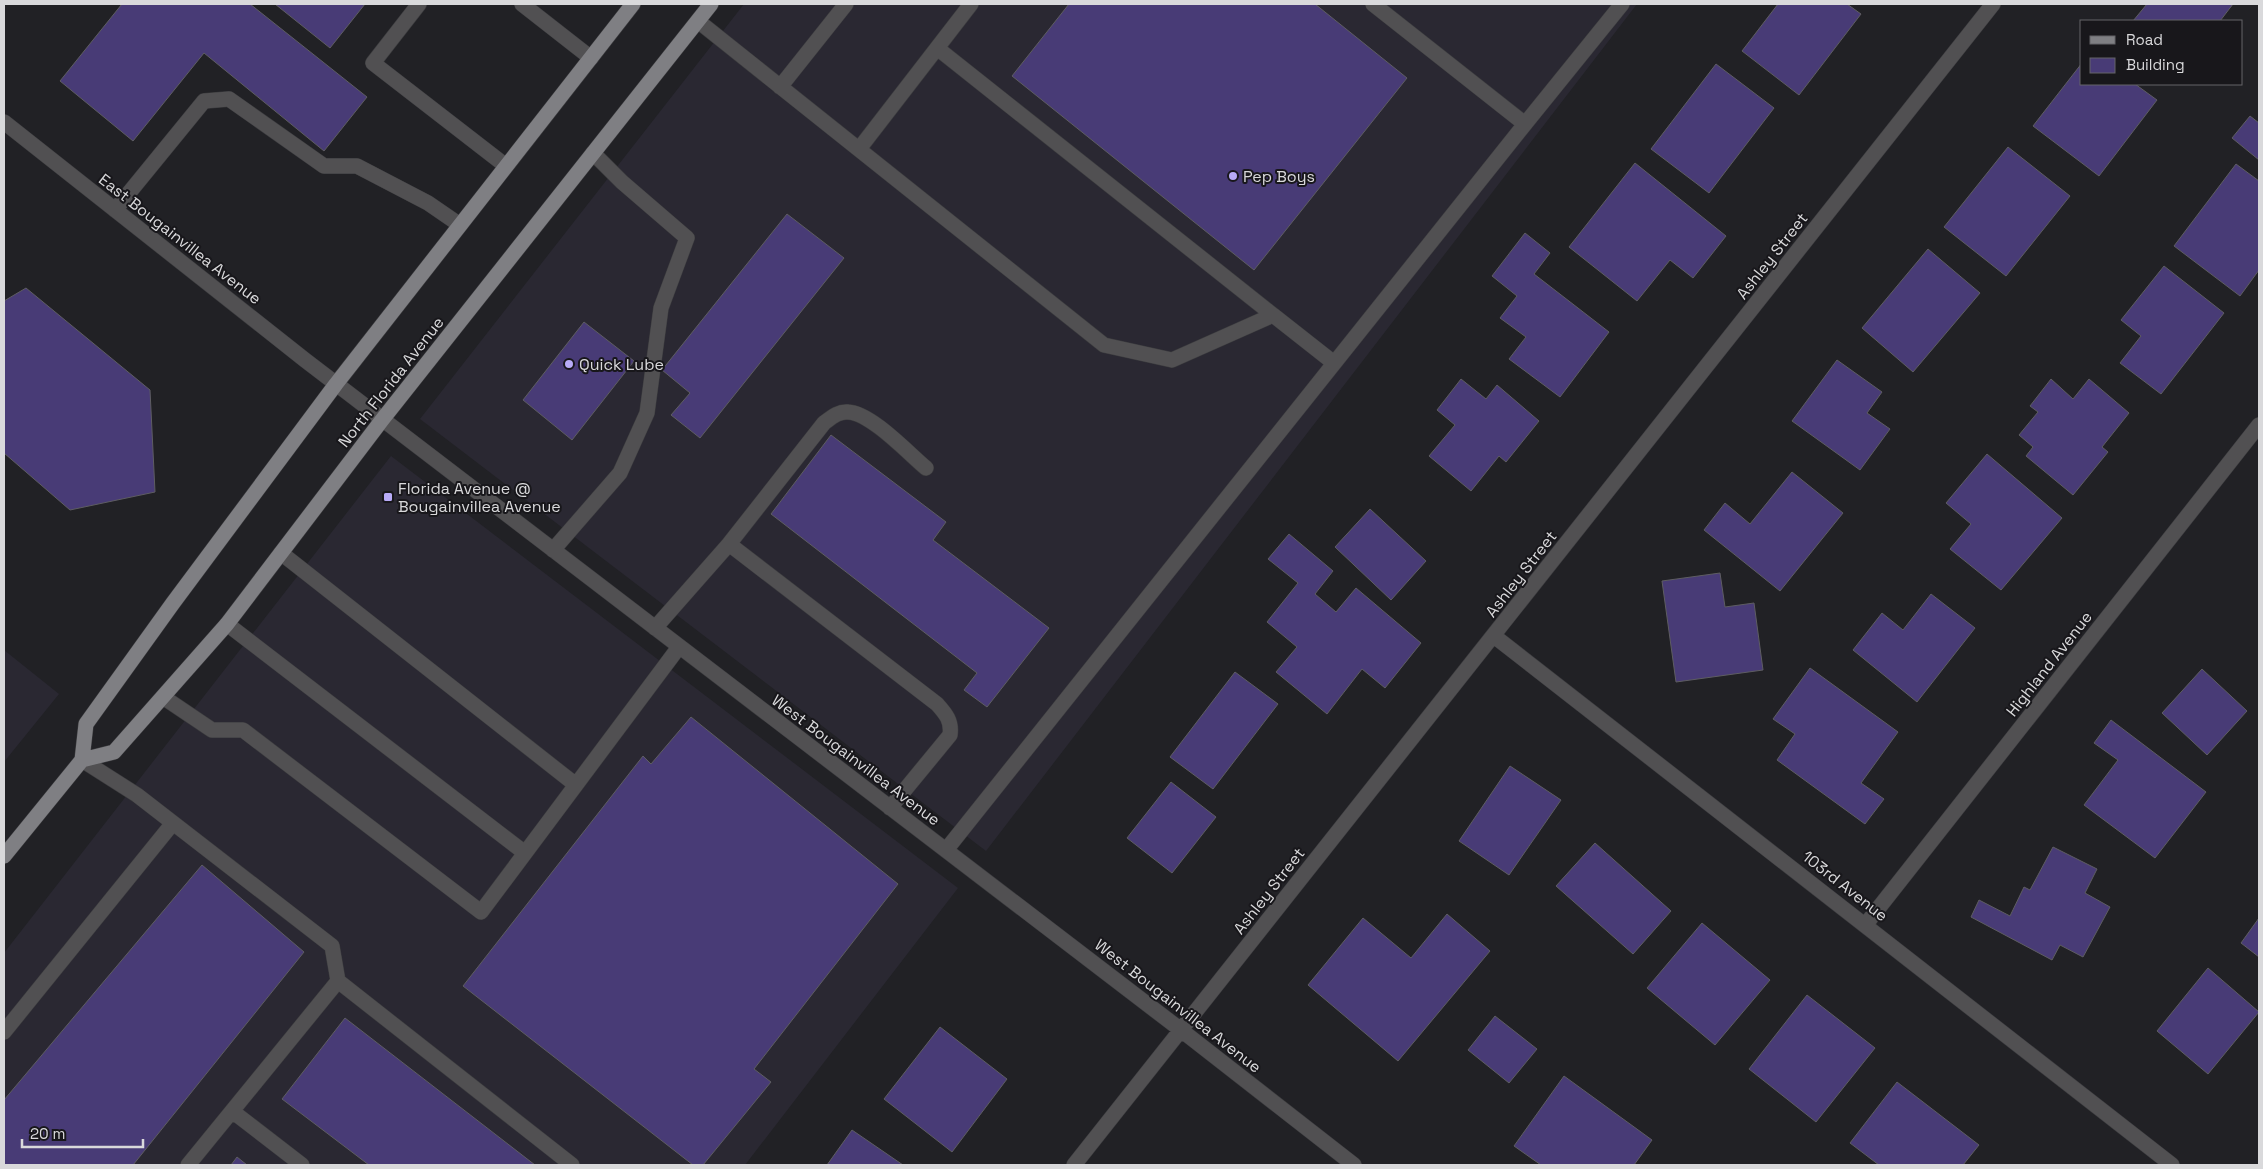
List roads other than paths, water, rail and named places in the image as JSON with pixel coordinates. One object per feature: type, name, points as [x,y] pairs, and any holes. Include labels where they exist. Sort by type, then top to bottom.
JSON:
[{"type":"main road","points":[[4,856],[82,760],[86,724],[336,384],[633,4]]},
{"type":"main road","name":"North Florida Avenue","points":[[82,760],[114,752],[227,624],[382,420],[711,4]]},
{"type":"street","points":[[419,4],[373,63],[506,166]]},
{"type":"street","points":[[522,4],[591,58]]},
{"type":"street","points":[[780,87],[846,4]]},
{"type":"street","points":[[859,149],[971,4]]},
{"type":"street","points":[[1373,4],[1525,124]]},
{"type":"street","points":[[946,850],[1622,4]]},
{"type":"street","name":"Ashley Street","points":[[1074,1165],[1994,4]]},
{"type":"street","points":[[698,21],[1104,345],[1172,360],[1273,315]]},
{"type":"street","points":[[936,48],[1334,363]]},
{"type":"street","points":[[115,210],[204,101],[229,99],[324,166],[357,166],[428,203],[460,225]]},
{"type":"street","name":"East Bougainvillea Avenue","points":[[4,122],[336,384]]},
{"type":"street","points":[[553,550],[620,473],[647,413],[661,308],[687,238],[622,182],[593,153]]},
{"type":"street","name":"West Bougainvillea Avenue","points":[[336,384],[1181,1030],[1354,1165]]},
{"type":"street","points":[[654,628],[729,544],[824,423],[835,414],[847,412],[862,415],[926,468]]},
{"type":"street","name":"Highland Avenue","points":[[1866,924],[2259,425]]},
{"type":"street","points":[[729,544],[937,704],[946,713],[951,725],[950,735],[890,808]]},
{"type":"street","points":[[281,553],[576,785]]},
{"type":"street","points":[[227,624],[525,853]]},
{"type":"street","name":"103rd Avenue","points":[[1494,636],[1866,924],[2172,1165]]},
{"type":"street","points":[[163,697],[212,730],[243,730],[481,912],[679,647]]},
{"type":"street","points":[[82,760],[137,795],[332,946],[338,981],[572,1165]]},
{"type":"street","points":[[4,1032],[173,823]]},
{"type":"street","points":[[188,1165],[338,981]]},
{"type":"street","points":[[232,1112],[302,1165]]},
{"type":"place","name":"Pep Boys","points":[[1233,176]]},
{"type":"place","name":"Quick Lube","points":[[569,364]]},
{"type":"place","name":"Florida Avenue @ Bougainvillea Avenue","points":[[388,497]]}]
